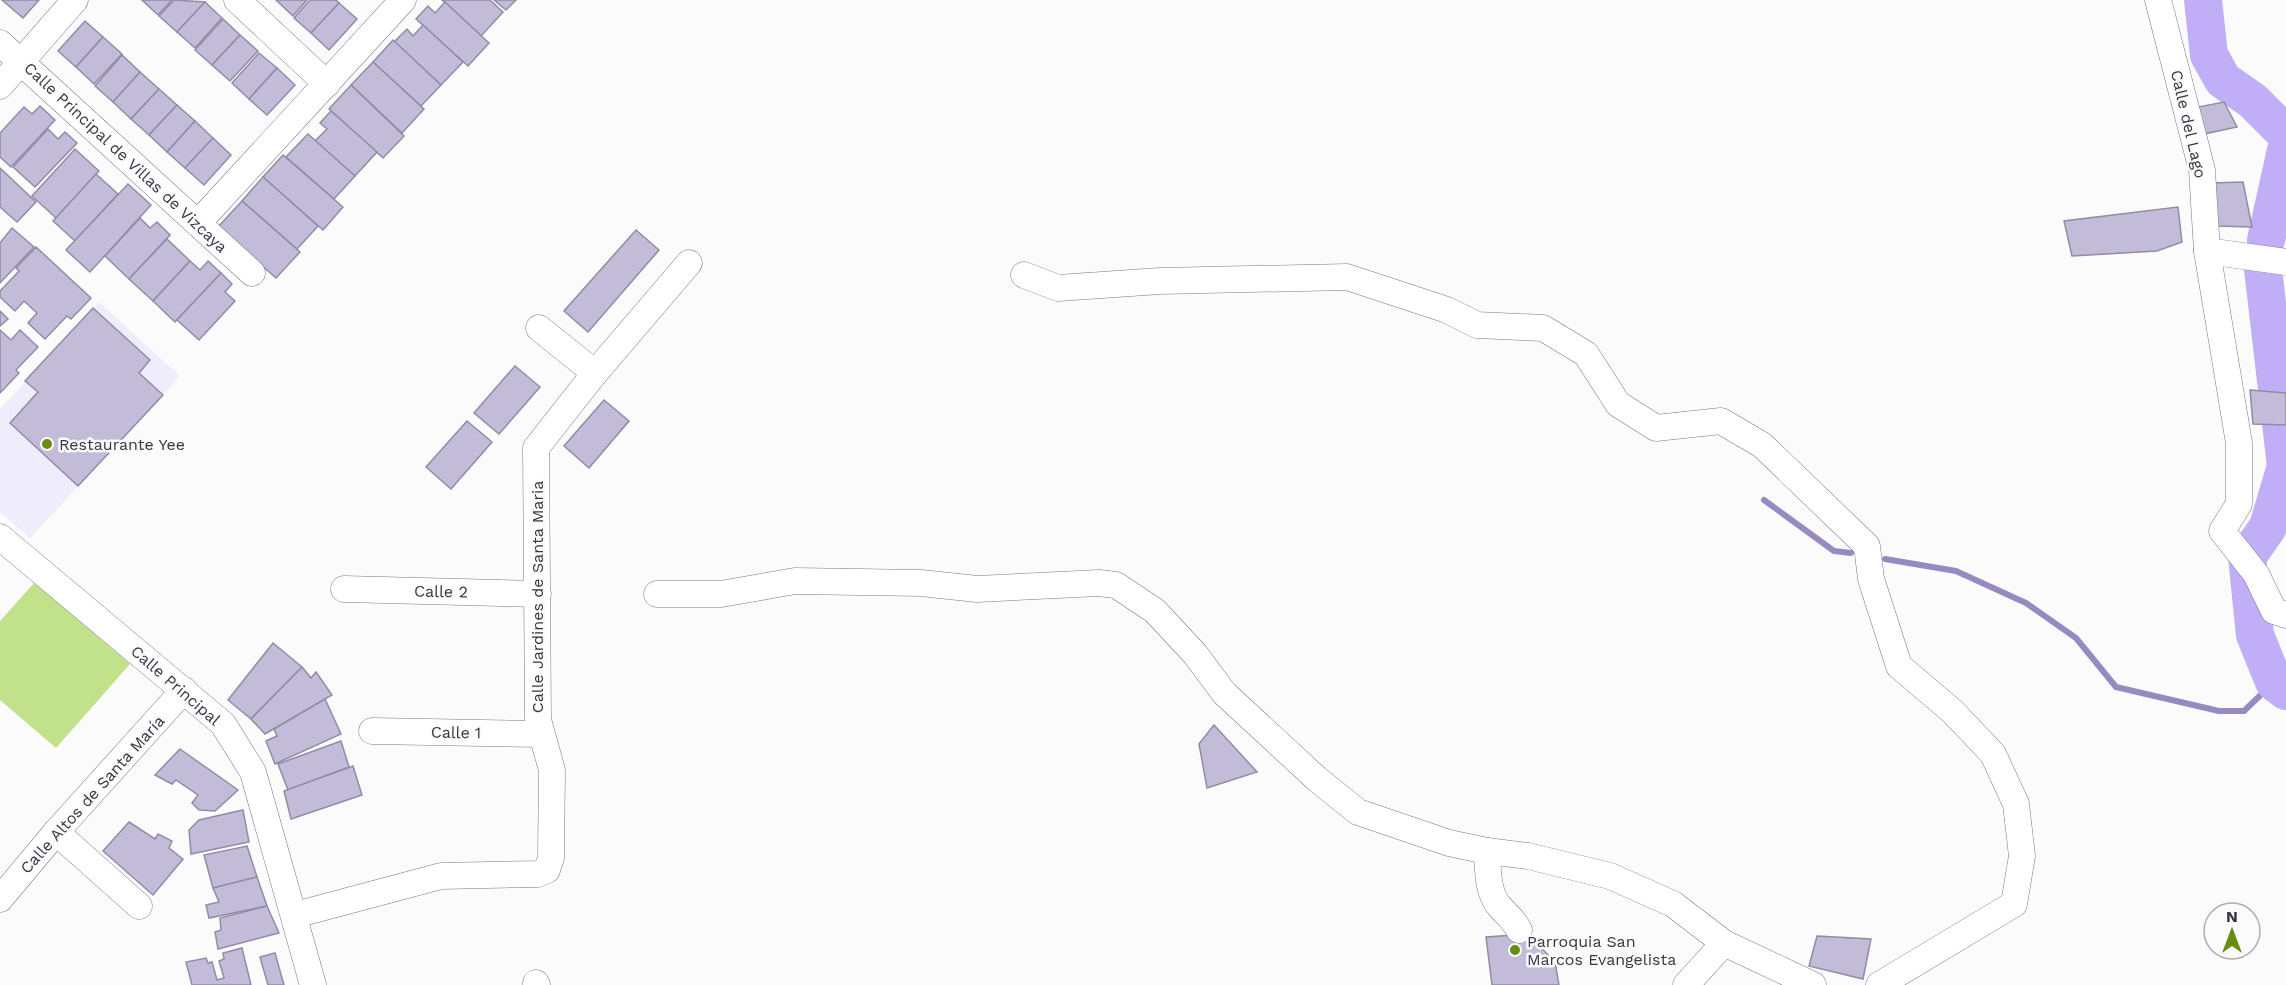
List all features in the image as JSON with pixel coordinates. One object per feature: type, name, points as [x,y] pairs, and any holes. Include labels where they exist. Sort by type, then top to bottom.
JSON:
[{"type":"street","points":[[0,86],[75,0]]},
{"type":"street","points":[[237,0],[327,84]]},
{"type":"street","points":[[198,223],[403,0]]},
{"type":"street","name":"Calle del Lago","points":[[2158,0],[2202,170],[2207,251],[2239,443],[2239,504],[2222,531],[2256,574],[2274,611],[2286,615]]},
{"type":"street","name":"Calle Principal de Villas de Vizcaya","points":[[0,43],[252,273]]},
{"type":"street","points":[[2207,251],[2286,261]]},
{"type":"street","name":"Calle Jardines de Santa Maria","points":[[295,915],[441,876],[538,874],[547,870],[551,858],[552,770],[538,720],[536,448],[595,373],[689,263]]},
{"type":"street","points":[[1024,275],[1058,288],[1160,281],[1347,277],[1447,310],[1477,325],[1544,328],[1586,354],[1618,404],[1656,428],[1721,421],[1762,445],[1867,546],[1871,579],[1899,666],[1952,711],[1993,754],[2016,804],[2022,856],[2014,904],[1880,985]]},
{"type":"street","points":[[539,328],[595,373]]},
{"type":"street","name":"Calle Principal","points":[[0,537],[223,724],[253,772],[313,985]]},
{"type":"street","points":[[657,594],[721,594],[795,581],[921,583],[977,590],[1099,583],[1116,585],[1155,611],[1195,654],[1224,693],[1317,779],[1358,812],[1449,843],[1528,856],[1610,876],[1673,904],[1724,943],[1813,985]]},
{"type":"street","name":"Calle 2","points":[[344,589],[538,594]]},
{"type":"street","name":"Calle Altos de Santa María","points":[[0,899],[56,832],[184,690]]},
{"type":"street","name":"Calle 1","points":[[372,731],[541,734]]},
{"type":"street","points":[[56,832],[139,906]]},
{"type":"street","points":[[1487,851],[1489,882],[1498,906],[1513,919],[1519,930]]},
{"type":"street","points":[[1686,985],[1724,943]]},
{"type":"shaded area","points":[[99,302],[180,376],[30,538],[0,512],[0,409]]},
{"type":"green space","points":[[35,582],[130,664],[56,748],[0,700],[0,621]]},
{"type":"building","points":[[2,0],[39,0],[23,18]]},
{"type":"building","points":[[142,0],[172,0],[158,15]]},
{"type":"building","points":[[174,0],[205,2],[177,32],[159,16]]},
{"type":"building","points":[[276,0],[307,0],[293,16]]},
{"type":"building","points":[[310,0],[336,0],[339,3],[311,33],[294,18]]},
{"type":"building","points":[[442,0],[490,0],[503,12],[481,36]]},
{"type":"building","points":[[494,0],[516,0],[506,10]]},
{"type":"building","points":[[205,2],[222,18],[195,48],[177,32]]},
{"type":"building","points":[[445,2],[489,43],[468,66],[416,19],[428,6],[435,13]]},
{"type":"building","points":[[339,3],[357,19],[329,50],[311,33]]},
{"type":"building","points":[[223,19],[240,35],[212,65],[195,50]]},
{"type":"building","points":[[85,21],[103,37],[76,67],[58,51]]},
{"type":"building","points":[[423,25],[463,62],[441,85],[394,42],[407,29],[413,36]]},
{"type":"building","points":[[240,35],[258,51],[230,81],[212,65]]},
{"type":"building","points":[[103,37],[122,54],[94,84],[76,67]]},
{"type":"building","points":[[393,40],[441,85],[421,106],[373,62]]},
{"type":"building","points":[[259,53],[277,68],[249,99],[232,83]]},
{"type":"building","points":[[122,55],[140,72],[113,102],[95,86]]},
{"type":"building","points":[[373,62],[424,109],[402,133],[351,85]]},
{"type":"building","points":[[277,68],[295,85],[267,115],[249,99]]},
{"type":"building","points":[[140,72],[159,89],[131,119],[113,102]]},
{"type":"building","points":[[351,85],[404,136],[383,158],[329,109]]},
{"type":"building","points":[[159,89],[177,105],[149,135],[131,119]]},
{"type":"building","points":[[2224,102],[2237,127],[2204,134],[2198,107]]},
{"type":"building","points":[[177,105],[195,121],[167,152],[149,135]]},
{"type":"building","points":[[40,106],[55,120],[11,167],[0,157],[0,133],[24,107],[32,114]]},
{"type":"building","points":[[331,111],[377,152],[355,176],[315,141],[327,129],[320,123]]},
{"type":"building","points":[[195,121],[213,138],[185,168],[167,152]]},
{"type":"building","points":[[48,129],[58,139],[65,132],[77,143],[35,187],[13,167]]},
{"type":"building","points":[[308,134],[355,176],[334,199],[286,157]]},
{"type":"building","points":[[213,138],[231,155],[204,185],[185,168]]},
{"type":"building","points":[[75,149],[99,171],[56,218],[32,196]]},
{"type":"building","points":[[283,155],[343,207],[323,230],[263,177]]},
{"type":"building","points":[[0,168],[36,202],[17,222],[0,207]]},
{"type":"building","points":[[96,174],[118,194],[75,241],[53,221]]},
{"type":"building","points":[[263,177],[318,226],[297,249],[242,201]]},
{"type":"building","points":[[2243,182],[2252,227],[2217,226],[2210,183]]},
{"type":"building","points":[[128,184],[151,205],[90,272],[66,250]]},
{"type":"building","points":[[242,201],[300,252],[276,278],[218,227]]},
{"type":"building","points":[[2178,207],[2182,242],[2157,251],[2072,256],[2064,221]]},
{"type":"building","points":[[140,218],[150,228],[157,222],[170,235],[129,279],[105,256]]},
{"type":"building","points":[[12,228],[34,247],[0,283],[0,243]]},
{"type":"building","points":[[636,230],[659,250],[588,332],[564,311]]},
{"type":"building","points":[[167,239],[190,261],[153,301],[129,279]]},
{"type":"building","points":[[36,247],[91,298],[71,319],[67,316],[45,339],[28,323],[37,313],[24,301],[15,311],[0,297],[0,291],[19,271],[16,268]]},
{"type":"building","points":[[190,261],[200,270],[208,261],[221,273],[175,322],[153,301]]},
{"type":"building","points":[[221,273],[232,284],[225,292],[235,301],[199,340],[177,320]]},
{"type":"building","points":[[93,308],[150,360],[139,373],[163,395],[78,486],[10,423],[38,392],[25,381]]},
{"type":"building","points":[[0,311],[8,319],[0,326]]},
{"type":"building","points":[[0,330],[11,340],[20,330],[38,347],[16,370],[19,373],[0,393]]},
{"type":"building","points":[[515,366],[540,387],[499,434],[474,413]]},
{"type":"building","points":[[2250,390],[2286,393],[2286,425],[2253,424]]},
{"type":"building","points":[[604,400],[629,421],[589,468],[564,446]]},
{"type":"building","points":[[467,421],[492,442],[451,489],[426,467]]},
{"type":"building","points":[[273,643],[302,667],[251,719],[228,700]]},
{"type":"building","points":[[302,667],[311,678],[316,672],[332,695],[265,734],[251,719]]},
{"type":"building","points":[[325,699],[341,734],[275,764],[266,741],[277,736],[274,729]]},
{"type":"building","points":[[1214,725],[1257,772],[1207,788],[1199,744]]},
{"type":"building","points":[[341,741],[349,767],[288,790],[278,764]]},
{"type":"building","points":[[180,749],[238,790],[215,811],[199,810],[192,803],[198,795],[176,780],[172,784],[155,775]]},
{"type":"building","points":[[353,766],[362,795],[291,819],[284,791]]},
{"type":"building","points":[[243,810],[249,842],[191,854],[189,830],[199,820]]},
{"type":"building","points":[[129,822],[155,839],[158,834],[172,841],[169,848],[183,859],[153,895],[103,851]]},
{"type":"building","points":[[247,846],[257,877],[213,888],[204,855]]},
{"type":"building","points":[[257,877],[267,906],[209,918],[206,905],[219,902],[213,888]]},
{"type":"building","points":[[267,906],[279,933],[218,949],[215,932],[221,930],[220,918]]},
{"type":"building","name":"Parroquia San Marcos Evangelista","points":[[1528,934],[1555,962],[1559,985],[1492,985],[1486,937]]},
{"type":"building","points":[[1817,936],[1871,939],[1863,979],[1809,966]]},
{"type":"building","points":[[242,948],[251,985],[192,985],[186,962],[206,958],[208,963],[212,962],[217,980],[224,978],[219,961],[224,959],[223,953]]},
{"type":"building","points":[[275,953],[284,985],[268,985],[260,957]]},
{"type":"waterway","points":[[2203,0],[2209,55],[2223,80],[2253,101],[2286,134]]},
{"type":"waterway","points":[[2266,240],[2286,150]]},
{"type":"waterway","points":[[2263,269],[2286,466],[2268,527],[2247,557],[2255,635],[2274,682],[2286,691]]},
{"type":"waterway","points":[[1764,500],[1834,551],[1851,553]]},
{"type":"waterway","points":[[1885,559],[1956,571],[2026,603],[2076,638],[2116,687],[2219,711],[2244,711],[2274,682]]},
{"type":"place","name":"Restaurante Yee","points":[[47,444]]},
{"type":"place","name":"Parroquia San Marcos Evangelista","points":[[1515,950]]}]
